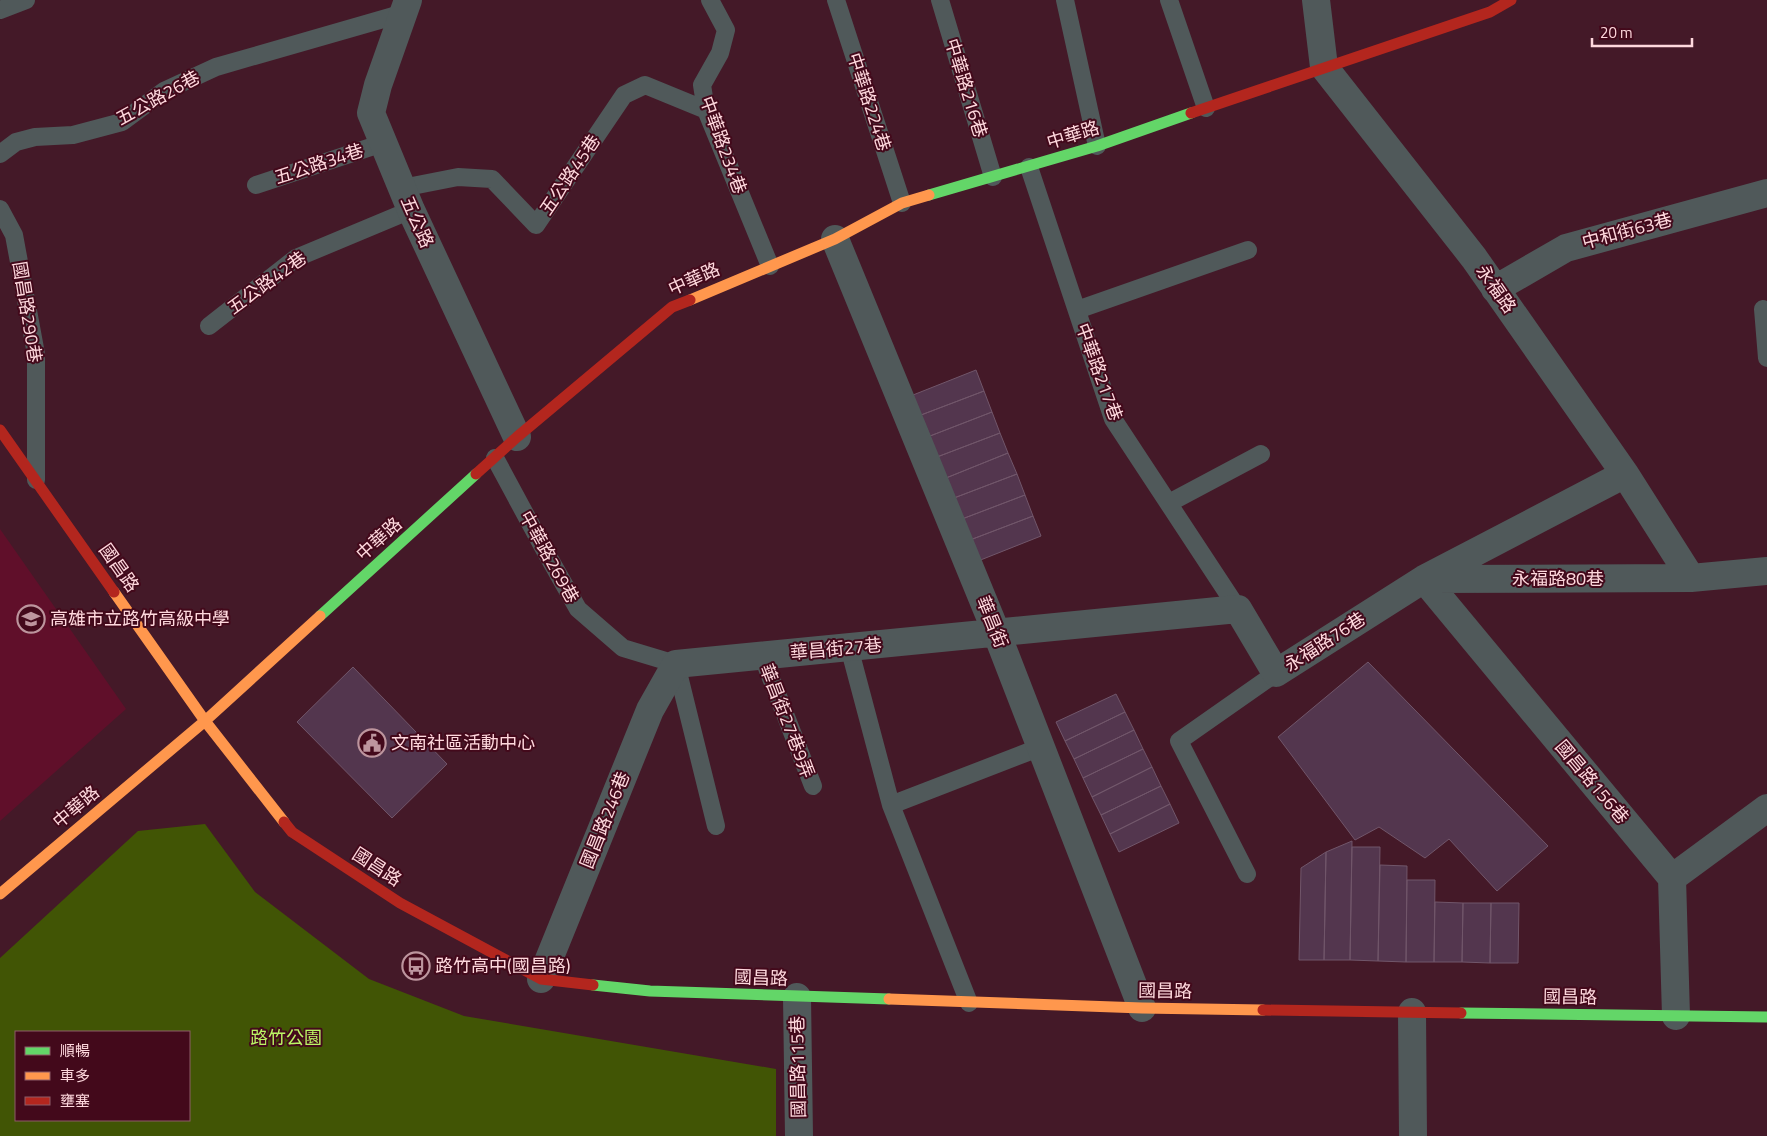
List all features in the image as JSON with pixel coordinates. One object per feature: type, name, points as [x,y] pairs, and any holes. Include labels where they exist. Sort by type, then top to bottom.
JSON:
[{"type":"street","points":[[1316,0],[1324,67]]},
{"type":"street","name":"中華路","points":[[0,894],[205,721],[517,437],[672,306],[835,239],[902,203],[1097,146],[1324,67],[1490,12],[1511,0]]},
{"type":"street","name":"五公路","points":[[406,7],[378,85],[371,113],[406,199],[517,437]]},
{"type":"street","name":"永福路","points":[[1324,67],[1474,258],[1625,474],[1691,578]]},
{"type":"street","name":"中和街63巷","points":[[1495,289],[1566,248],[1767,193]]},
{"type":"street","name":"華昌街","points":[[835,239],[997,634],[1142,1008]]},
{"type":"street","name":"國昌路","points":[[0,430],[205,721],[292,832],[400,903],[541,980],[650,992],[1142,1008],[1767,1017]]},
{"type":"street","name":"永福路76巷","points":[[1238,609],[1276,673],[1424,579],[1625,474]]},
{"type":"street","name":"永福路80巷","points":[[1424,579],[1691,578],[1767,571]]},
{"type":"street","name":"國昌路156巷","points":[[1424,579],[1672,878]]},
{"type":"street","points":[[997,634],[1238,609]]},
{"type":"street","name":"華昌街27巷","points":[[676,664],[997,634]]},
{"type":"street","name":"國昌路246巷","points":[[541,980],[650,710],[676,664]]},
{"type":"street","points":[[1676,1016],[1672,878],[1767,808]]},
{"type":"street","name":"國昌路115巷","points":[[797,997],[800,1136]]},
{"type":"street","points":[[1412,1012],[1413,1136]]},
{"type":"lane","points":[[0,10],[26,0]]},
{"type":"lane","name":"中華路234巷","points":[[710,0],[726,30],[720,53],[702,85],[706,110],[770,266]]},
{"type":"lane","name":"中華路224巷","points":[[836,0],[902,203]]},
{"type":"lane","name":"中華路216巷","points":[[940,0],[993,177]]},
{"type":"lane","points":[[1065,0],[1097,146]]},
{"type":"lane","points":[[1170,0],[1206,108]]},
{"type":"lane","name":"五公路26巷","points":[[0,154],[16,142],[35,137],[73,135],[122,122],[164,92],[216,67],[406,7]]},
{"type":"lane","name":"五公路45巷","points":[[406,199],[458,177],[492,179],[536,225],[624,94],[645,85],[706,110]]},
{"type":"lane","name":"五公路34巷","points":[[256,184],[382,143]]},
{"type":"lane","name":"中華路217巷","points":[[1029,167],[1113,419],[1238,609]]},
{"type":"lane","name":"五公路42巷","points":[[209,326],[296,258],[406,199]]},
{"type":"lane","name":"國昌路290巷","points":[[0,209],[14,235],[36,354],[36,480]]},
{"type":"lane","points":[[1077,310],[1248,250]]},
{"type":"lane","points":[[1763,309],[1767,358]]},
{"type":"lane","points":[[1169,503],[1261,454]]},
{"type":"lane","name":"中華路269巷","points":[[495,458],[578,609],[623,648],[676,664]]},
{"type":"lane","points":[[849,647],[891,805],[969,1002]]},
{"type":"lane","name":"華昌街27巷9弄","points":[[762,655],[813,786]]},
{"type":"lane","points":[[676,664],[716,826]]},
{"type":"lane","points":[[1247,874],[1179,740],[1276,673]]},
{"type":"lane","points":[[891,805],[1041,747]]},
{"type":"shaded area","name":"高雄市立路竹高級中學","points":[[0,529],[126,709],[0,821]]},
{"type":"green space","name":"路竹公園","points":[[205,824],[255,892],[369,979],[464,1016],[776,1069],[776,1136],[0,1136],[0,958],[138,831]]},
{"type":"building","points":[[976,370],[984,391],[921,415],[913,395]]},
{"type":"building","points":[[984,391],[992,412],[930,436],[921,415]]},
{"type":"building","points":[[992,412],[1000,433],[937,457],[930,436]]},
{"type":"building","points":[[1000,433],[1008,453],[946,478],[937,457]]},
{"type":"building","points":[[1008,453],[1017,474],[954,498],[946,478]]},
{"type":"building","points":[[1017,474],[1025,495],[962,519],[954,498]]},
{"type":"building","points":[[1025,495],[1033,516],[970,540],[962,519]]},
{"type":"building","points":[[1033,516],[1041,536],[978,561],[970,540]]},
{"type":"building","points":[[1368,662],[1548,846],[1497,891],[1449,839],[1425,858],[1379,827],[1355,840],[1278,737]]},
{"type":"building","name":"文南社區活動中心","points":[[353,667],[447,764],[392,818],[297,722]]},
{"type":"building","points":[[1116,694],[1125,712],[1065,741],[1056,722]]},
{"type":"building","points":[[1125,712],[1134,730],[1074,759],[1065,741]]},
{"type":"building","points":[[1134,730],[1143,749],[1083,778],[1074,759]]},
{"type":"building","points":[[1143,749],[1152,767],[1092,797],[1083,778]]},
{"type":"building","points":[[1152,767],[1161,786],[1101,815],[1092,797]]},
{"type":"building","points":[[1161,786],[1170,804],[1110,834],[1101,815]]},
{"type":"building","points":[[1170,804],[1179,823],[1119,852],[1110,834]]},
{"type":"building","points":[[1352,841],[1350,960],[1324,960],[1326,852]]},
{"type":"building","points":[[1352,847],[1380,847],[1378,961],[1350,960]]},
{"type":"building","points":[[1326,852],[1324,960],[1299,960],[1301,868]]},
{"type":"building","points":[[1380,865],[1407,866],[1406,962],[1378,961]]},
{"type":"building","points":[[1407,880],[1435,880],[1434,962],[1406,962]]},
{"type":"building","points":[[1435,902],[1463,903],[1462,962],[1434,962]]},
{"type":"building","points":[[1463,903],[1491,903],[1490,963],[1462,962]]},
{"type":"building","points":[[1491,903],[1519,903],[1518,963],[1490,963]]},
{"type":"traffic: fast","points":[[929,195],[1097,146],[1191,113]]},
{"type":"traffic: fast","points":[[320,616],[476,474]]},
{"type":"traffic: fast","points":[[593,985],[650,991],[889,999]]},
{"type":"traffic: fast","points":[[1461,1013],[1767,1017]]},
{"type":"traffic: slow","points":[[690,300],[835,239],[902,203],[929,195]]},
{"type":"traffic: slow","points":[[114,592],[205,721],[284,822]]},
{"type":"traffic: slow","points":[[0,894],[205,721],[320,616]]},
{"type":"traffic: slow","points":[[889,999],[1142,1008],[1263,1010]]},
{"type":"traffic: jam","points":[[1191,113],[1490,12],[1511,0]]},
{"type":"traffic: jam","points":[[476,474],[517,437],[672,307],[690,300]]},
{"type":"traffic: jam","points":[[0,430],[114,592]]},
{"type":"traffic: jam","points":[[284,822],[292,832],[400,903],[541,979],[593,985]]},
{"type":"traffic: jam","points":[[1263,1010],[1461,1013]]},
{"type":"place","name":"高雄市立路竹高級中學","points":[[31,619]]},
{"type":"place","name":"文南社區活動中心","points":[[372,743]]},
{"type":"place","name":"路竹高中(國昌路)","points":[[416,966]]}]
